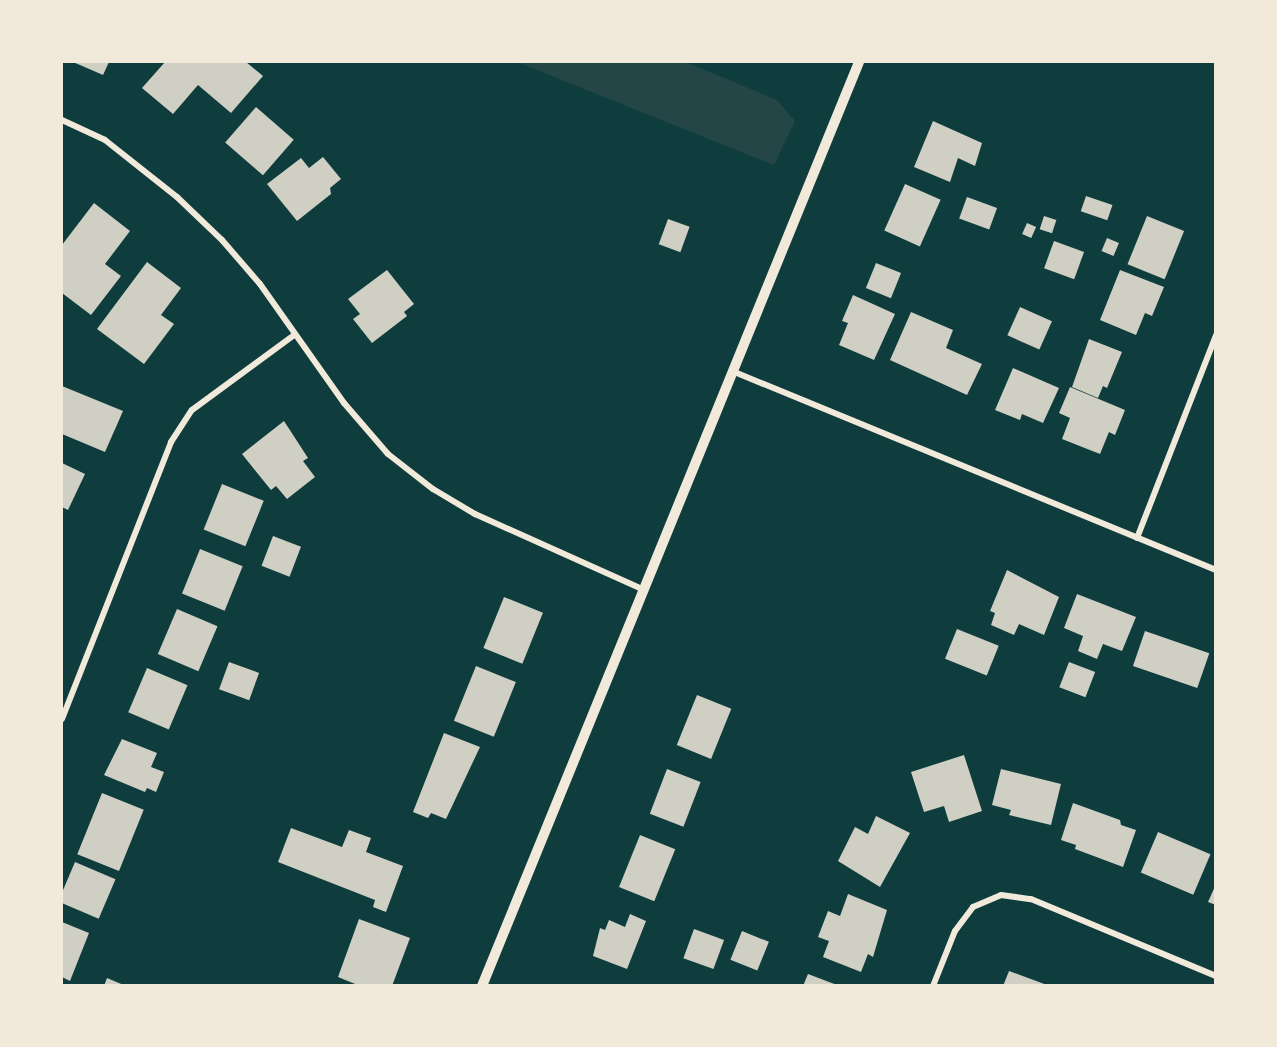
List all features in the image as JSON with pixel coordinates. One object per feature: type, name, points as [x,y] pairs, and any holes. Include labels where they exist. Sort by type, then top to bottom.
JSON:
[{"type":"street","points":[[482,986],[859,62]]},
{"type":"street","points":[[62,120],[105,140],[177,197],[261,284],[294,335],[344,403],[388,454],[433,489],[519,535],[644,590]]},
{"type":"street","points":[[62,719],[171,442],[192,410],[294,335]]},
{"type":"street","points":[[1137,538],[1215,335]]},
{"type":"street","points":[[732,371],[1215,570]]},
{"type":"street","points":[[933,986],[956,931],[973,907],[1001,896],[1031,899],[1215,976]]},
{"type":"shaded area","points":[[517,62],[686,62],[777,100],[795,121],[774,165]]},
{"type":"building","points":[[73,62],[109,62],[103,75]]},
{"type":"building","points":[[165,62],[246,62],[263,76],[231,113],[198,85],[173,114],[142,88]]},
{"type":"building","points":[[256,107],[294,140],[263,175],[225,142]]},
{"type":"building","points":[[933,121],[982,143],[975,166],[958,158],[950,182],[914,167]]},
{"type":"building","points":[[323,157],[341,179],[330,188],[331,194],[297,221],[267,184],[301,158],[309,168]]},
{"type":"building","points":[[905,184],[941,200],[920,246],[884,231]]},
{"type":"building","points":[[1086,196],[1112,205],[1107,220],[1081,211]]},
{"type":"building","points":[[967,197],[997,208],[989,230],[959,219]]},
{"type":"building","points":[[94,203],[130,231],[105,264],[121,276],[91,315],[62,293],[62,245]]},
{"type":"building","points":[[1044,216],[1056,220],[1052,233],[1040,229]]},
{"type":"building","points":[[1147,216],[1184,231],[1165,279],[1128,264]]},
{"type":"building","points":[[668,219],[690,227],[680,252],[659,244]]},
{"type":"building","points":[[1027,223],[1036,227],[1031,238],[1022,234]]},
{"type":"building","points":[[1107,238],[1119,243],[1113,256],[1102,251]]},
{"type":"building","points":[[1054,241],[1084,252],[1074,279],[1044,268]]},
{"type":"building","points":[[147,262],[181,288],[161,315],[174,324],[144,364],[97,329]]},
{"type":"building","points":[[876,263],[901,273],[891,298],[866,288]]},
{"type":"building","points":[[387,270],[414,304],[404,312],[407,316],[372,343],[353,319],[360,314],[348,299]]},
{"type":"building","points":[[1120,270],[1164,287],[1152,316],[1145,313],[1136,335],[1100,320]]},
{"type":"building","points":[[853,295],[895,314],[874,360],[839,345],[848,323],[842,321]]},
{"type":"building","points":[[1020,307],[1052,321],[1039,350],[1007,335]]},
{"type":"building","points":[[911,312],[953,330],[946,348],[982,364],[967,395],[890,360]]},
{"type":"building","points":[[1089,339],[1122,352],[1107,388],[1103,386],[1098,398],[1072,387]]},
{"type":"building","points":[[1013,368],[1059,388],[1043,423],[1022,414],[1020,420],[995,410]]},
{"type":"building","points":[[62,386],[123,411],[105,452],[62,434]]},
{"type":"building","points":[[1070,387],[1125,410],[1115,435],[1109,432],[1100,454],[1062,439],[1070,418],[1059,413]]},
{"type":"building","points":[[284,421],[308,458],[303,461],[315,477],[287,499],[276,486],[271,490],[242,454]]},
{"type":"building","points":[[62,463],[85,474],[68,510],[62,507]]},
{"type":"building","points":[[222,484],[264,501],[245,546],[204,529]]},
{"type":"building","points":[[273,536],[301,547],[290,577],[262,566]]},
{"type":"building","points":[[200,549],[243,566],[225,611],[182,594]]},
{"type":"building","points":[[1007,570],[1059,597],[1044,635],[1019,624],[1014,635],[991,625],[995,613],[990,611]]},
{"type":"building","points":[[1077,594],[1136,617],[1122,651],[1103,644],[1097,659],[1078,651],[1083,636],[1064,628]]},
{"type":"building","points":[[504,597],[543,613],[522,664],[483,648]]},
{"type":"building","points":[[177,609],[218,626],[198,671],[158,654]]},
{"type":"building","points":[[957,629],[999,646],[987,676],[945,659]]},
{"type":"building","points":[[1145,631],[1209,653],[1197,688],[1133,666]]},
{"type":"building","points":[[229,662],[259,673],[249,700],[219,689]]},
{"type":"building","points":[[1069,662],[1095,672],[1085,697],[1059,687]]},
{"type":"building","points":[[476,666],[516,682],[494,737],[454,721]]},
{"type":"building","points":[[147,668],[188,685],[169,729],[128,712]]},
{"type":"building","points":[[697,695],[731,709],[711,759],[677,745]]},
{"type":"building","points":[[444,733],[480,747],[446,819],[431,813],[428,818],[413,812]]},
{"type":"building","points":[[122,739],[157,753],[151,767],[164,772],[156,792],[147,788],[145,792],[104,775]]},
{"type":"building","points":[[964,755],[982,811],[949,822],[944,806],[924,812],[911,772]]},
{"type":"building","points":[[667,769],[701,782],[683,827],[650,814]]},
{"type":"building","points":[[1001,769],[1061,784],[1051,825],[1009,815],[1011,810],[992,805]]},
{"type":"building","points":[[102,793],[144,810],[119,871],[77,854]]},
{"type":"building","points":[[1073,803],[1120,820],[1121,825],[1136,830],[1123,867],[1075,849],[1076,845],[1061,840]]},
{"type":"building","points":[[876,816],[910,833],[880,887],[838,861],[855,827],[868,834]]},
{"type":"building","points":[[291,828],[342,847],[349,830],[371,838],[366,852],[403,866],[386,912],[373,907],[375,900],[278,862]]},
{"type":"building","points":[[1158,832],[1210,854],[1193,895],[1141,873]]},
{"type":"building","points":[[640,835],[675,849],[654,901],[619,887]]},
{"type":"building","points":[[75,862],[116,879],[99,919],[62,903],[62,893]]},
{"type":"building","points":[[1216,884],[1216,905],[1208,902]]},
{"type":"building","points":[[848,894],[887,910],[873,957],[868,954],[861,972],[823,957],[829,941],[818,937],[828,911],[840,916]]},
{"type":"building","points":[[630,914],[646,921],[627,969],[593,956],[600,928],[605,930],[609,920],[625,927]]},
{"type":"building","points":[[359,919],[410,938],[392,986],[360,986],[338,977]]},
{"type":"building","points":[[62,922],[89,933],[70,981],[62,977]]},
{"type":"building","points":[[694,929],[724,940],[713,969],[683,958]]},
{"type":"building","points":[[742,931],[769,942],[757,971],[730,960]]},
{"type":"building","points":[[1009,971],[1047,985],[1047,986],[1003,986]]},
{"type":"building","points":[[808,974],[837,985],[837,986],[803,986]]},
{"type":"building","points":[[107,978],[126,986],[104,986]]}]
